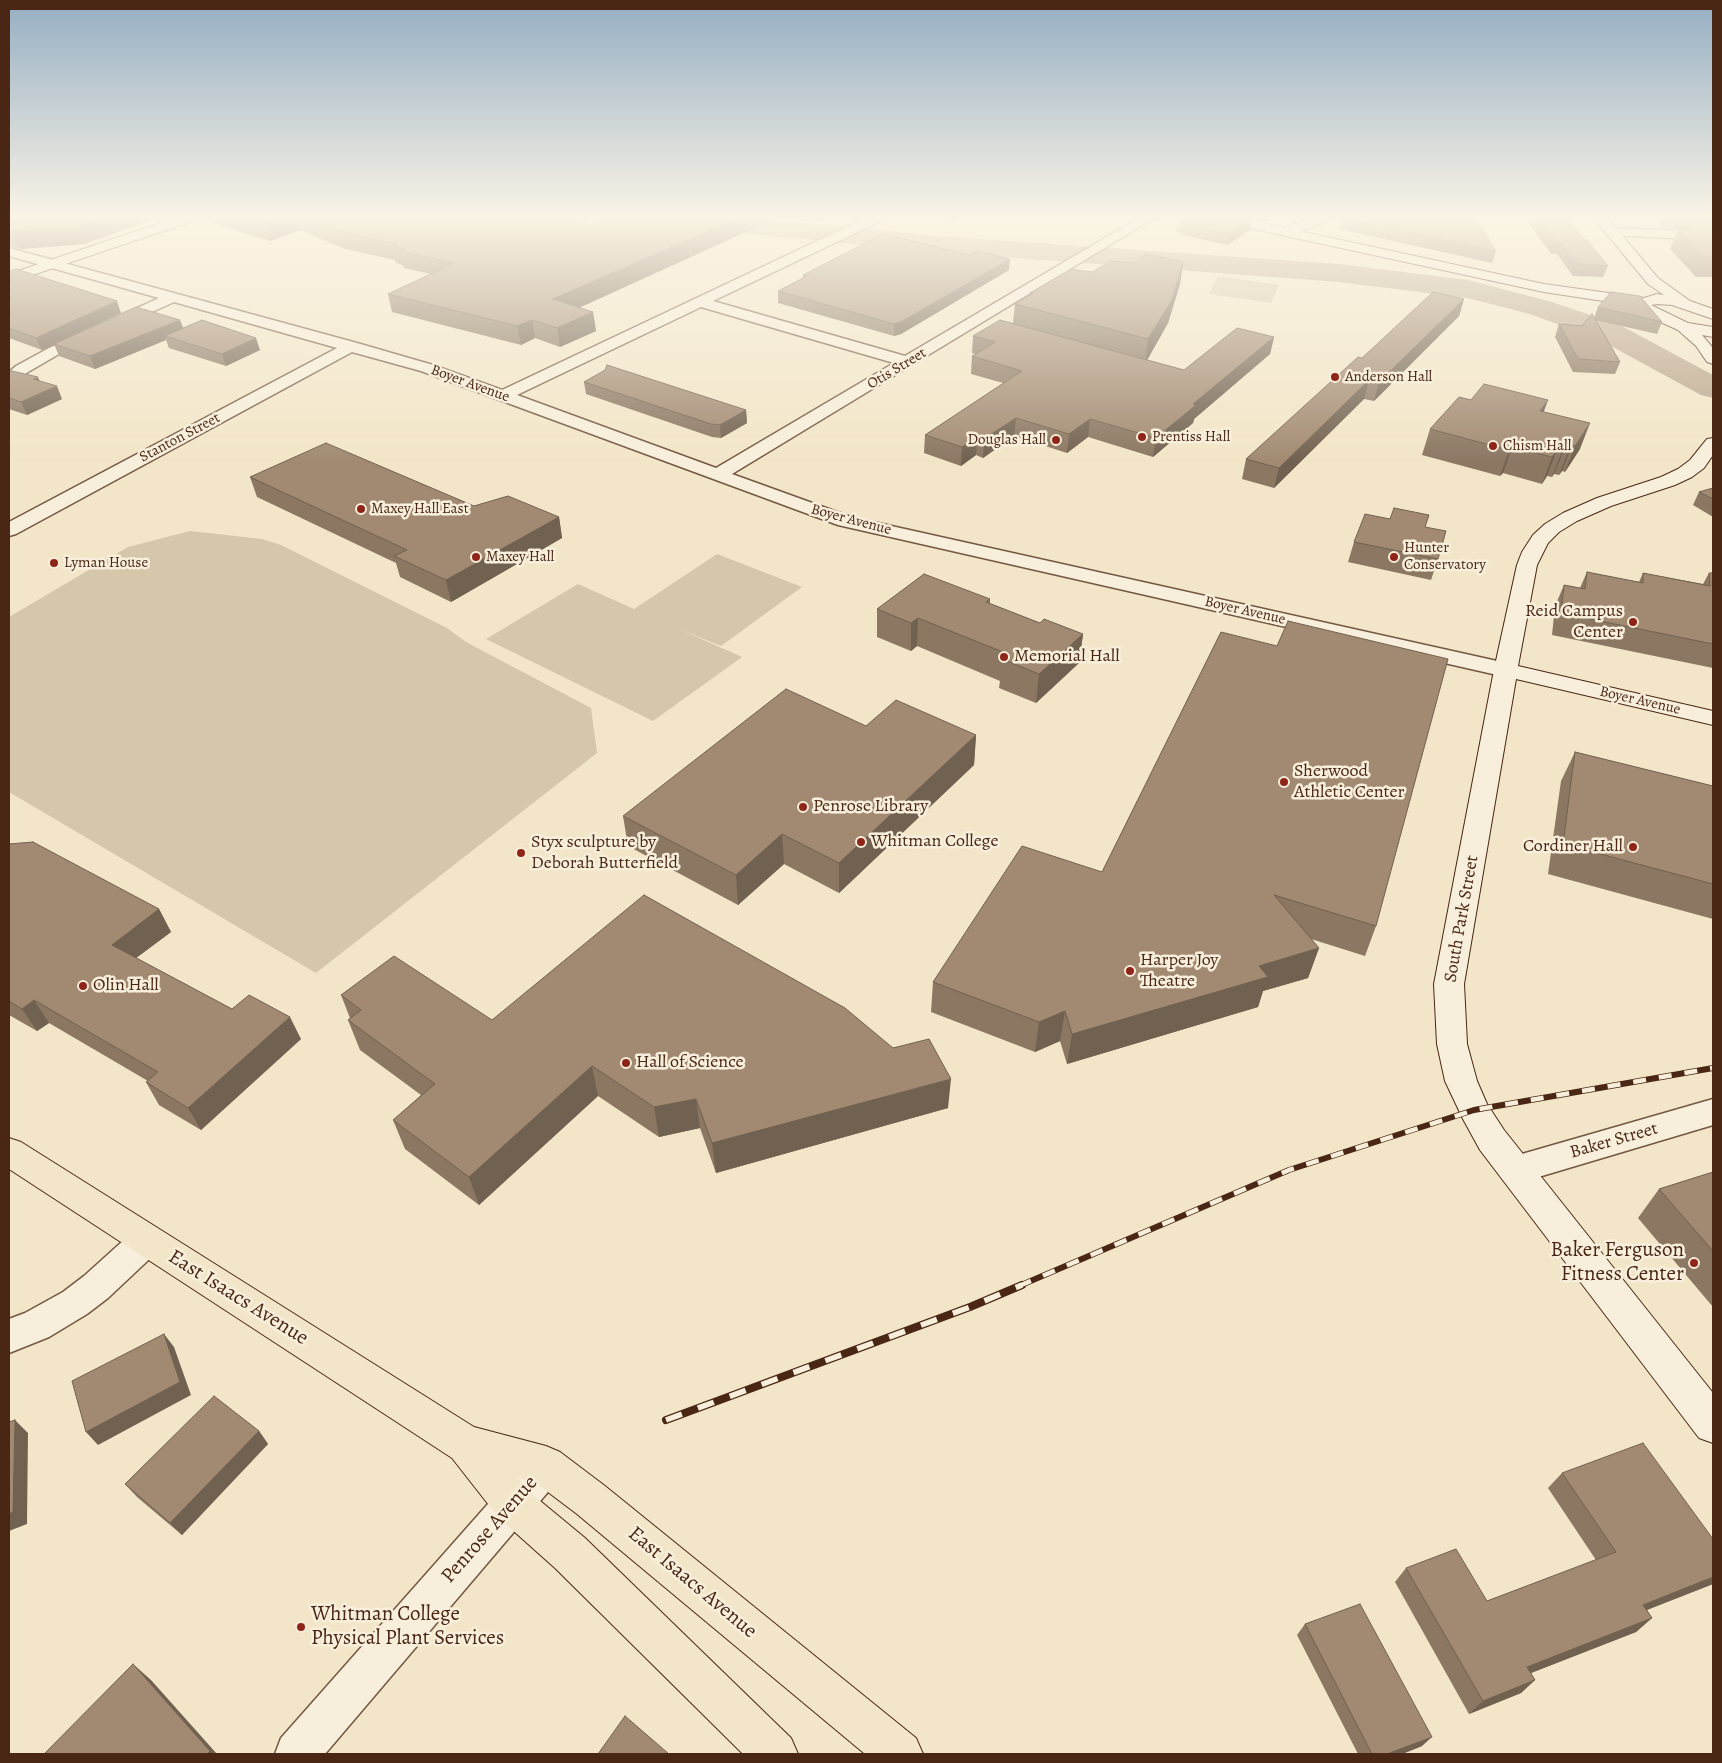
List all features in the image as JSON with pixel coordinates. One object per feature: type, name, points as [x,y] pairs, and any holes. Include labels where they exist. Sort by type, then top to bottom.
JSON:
[{"type":"main road","name":"East Isaacs Avenue","points":[[9,1152],[466,1444],[546,1466],[591,1500],[900,1754]]},
{"type":"main road","name":"East Isaacs Avenue","points":[[466,1444],[512,1504],[570,1552],[775,1754]]},
{"type":"street","points":[[9,380],[22,369],[47,354],[172,297]]},
{"type":"street","name":"Boyer Avenue","points":[[174,297],[427,368],[717,476],[845,521],[1713,718]]},
{"type":"street","points":[[502,396],[711,297]]},
{"type":"street","name":"Otis Street","points":[[717,476],[1016,297]]},
{"type":"street","points":[[1588,297],[1649,305],[1684,327],[1702,343],[1713,359]]},
{"type":"street","points":[[1649,305],[1651,297]]},
{"type":"street","points":[[1675,297],[1683,303]]},
{"type":"street","points":[[1649,305],[1665,299],[1683,303],[1713,314]]},
{"type":"street","points":[[701,302],[908,362]]},
{"type":"street","points":[[973,323],[992,328]]},
{"type":"street","points":[[1684,327],[1713,332]]},
{"type":"street","name":"Stanton Street","points":[[9,530],[352,346]]},
{"type":"street","name":"South Park Street","points":[[1713,442],[1697,464],[1684,473],[1668,481],[1586,509],[1552,528],[1540,539],[1527,565],[1449,984],[1452,1044],[1461,1081],[1474,1110],[1492,1140],[1713,1424]]},
{"type":"street","name":"Baker Street","points":[[1515,1170],[1713,1112]]},
{"type":"street","points":[[9,1336],[37,1325],[76,1303],[147,1240]]},
{"type":"street","name":"Penrose Avenue","points":[[297,1754],[546,1466]]},
{"type":"shaded area","points":[[1232,297],[1274,297],[1271,303]]},
{"type":"shaded area","points":[[190,531],[262,539],[281,545],[447,628],[466,642],[591,708],[597,753],[316,973],[9,792],[9,617],[128,547]]},
{"type":"shaded area","points":[[717,554],[802,587],[721,646],[677,628],[742,657],[653,721],[486,639],[578,584],[634,609]]},
{"type":"building","points":[[9,297],[105,297],[117,301],[36,338],[9,328]]},
{"type":"building","points":[[401,297],[557,297],[553,299],[593,312],[557,328],[532,320],[517,326]]},
{"type":"building","points":[[800,297],[944,297],[901,322],[894,324]]},
{"type":"building","points":[[1026,297],[1173,297],[1148,339],[1015,304]]},
{"type":"building","points":[[1427,297],[1464,299],[1379,382],[1369,380],[1279,468],[1246,459],[1358,357],[1362,358]]},
{"type":"building","points":[[1606,297],[1641,297],[1662,322],[1598,307]]},
{"type":"building","points":[[136,307],[180,320],[90,356],[54,344]]},
{"type":"building","points":[[1592,314],[1620,362],[1578,359],[1559,324],[1582,326]]},
{"type":"building","points":[[202,320],[256,338],[222,354],[165,336]]},
{"type":"building","points":[[1000,320],[1184,370],[1237,328],[1274,337],[1193,404],[1196,405],[1156,438],[1090,419],[1069,434],[1016,418],[984,439],[977,437],[962,447],[925,435],[1022,371],[972,356],[995,342],[973,336]]},
{"type":"building","points":[[607,365],[746,410],[720,425],[711,424],[584,382],[605,370]]},
{"type":"building","points":[[9,372],[38,377],[33,379],[57,386],[21,402],[9,398]]},
{"type":"building","points":[[1484,384],[1548,400],[1540,411],[1590,423],[1575,446],[1572,445],[1569,449],[1565,448],[1562,451],[1557,450],[1552,457],[1512,447],[1509,450],[1430,429],[1459,397],[1471,400]]},
{"type":"building","points":[[326,443],[474,506],[508,496],[559,517],[446,580],[394,556],[407,550],[250,477]]},
{"type":"building","points":[[1713,488],[1713,499],[1699,492]]},
{"type":"building","points":[[1394,508],[1429,515],[1425,527],[1446,531],[1438,559],[1354,542],[1365,514],[1390,519]]},
{"type":"building","points":[[1587,572],[1643,583],[1643,573],[1710,586],[1709,573],[1713,573],[1713,644],[1561,613],[1564,585],[1585,589]]},
{"type":"building","points":[[924,574],[990,599],[986,602],[1040,623],[1044,619],[1083,634],[1039,674],[1002,659],[1008,654],[918,618],[911,623],[877,609]]},
{"type":"building","points":[[1288,621],[1448,659],[1376,926],[1274,895],[1319,948],[1259,966],[1268,977],[1072,1034],[1065,1011],[1039,1022],[933,982],[1022,846],[1102,872],[1221,632],[1277,646]]},
{"type":"building","name":"Penrose Library","points":[[786,689],[866,726],[896,700],[976,735],[839,863],[782,834],[736,875],[623,816]]},
{"type":"building","points":[[1575,752],[1713,786],[1713,884],[1563,844]]},
{"type":"building","name":"Olin Hall","points":[[33,842],[159,909],[112,945],[232,1009],[249,995],[290,1017],[188,1108],[146,1082],[158,1072],[34,1000],[22,1009],[9,1001],[9,844]]},
{"type":"building","name":"Hall of Science","points":[[644,895],[845,1008],[893,1048],[929,1039],[951,1079],[712,1143],[696,1099],[654,1107],[592,1066],[469,1177],[393,1120],[435,1084],[348,1020],[361,1010],[341,995],[394,956],[492,1020]]},
{"type":"building","points":[[1713,1172],[1713,1251],[1659,1189]]},
{"type":"building","points":[[164,1334],[180,1382],[86,1432],[72,1381]]},
{"type":"building","points":[[214,1396],[259,1431],[170,1523],[125,1484]]},
{"type":"building","points":[[15,1420],[13,1512],[9,1514],[9,1422]]},
{"type":"building","points":[[1643,1443],[1713,1539],[1713,1577],[1643,1605],[1652,1618],[1527,1667],[1535,1680],[1483,1701],[1406,1568],[1456,1549],[1487,1601],[1616,1552],[1562,1473]]},
{"type":"building","points":[[1360,1604],[1432,1737],[1387,1754],[1372,1754],[1305,1624]]},
{"type":"building","points":[[133,1664],[210,1751],[207,1754],[46,1754],[45,1753]]},
{"type":"building","points":[[625,1716],[669,1754],[598,1754]]},
{"type":"waterway","points":[[1500,297],[1541,308],[1609,332],[1713,388]]},
{"type":"railway","points":[[1019,1286],[1289,1170],[1474,1110],[1713,1068]]},
{"type":"railway","points":[[666,1420],[970,1307],[1022,1285]]},
{"type":"place","name":"Anderson Hall","points":[[1335,377]]},
{"type":"place","name":"Prentiss Hall","points":[[1142,437]]},
{"type":"place","name":"Douglas Hall","points":[[1056,440]]},
{"type":"place","name":"Chism Hall","points":[[1493,446]]},
{"type":"place","name":"Maxey Hall East","points":[[361,509]]},
{"type":"place","name":"Maxey Hall","points":[[476,557]]},
{"type":"place","name":"Hunter Conservatory","points":[[1394,557]]},
{"type":"place","name":"Lyman House","points":[[54,563]]},
{"type":"place","name":"Reid Campus Center","points":[[1633,622]]},
{"type":"place","name":"Memorial Hall","points":[[1004,657]]},
{"type":"place","name":"Sherwood Athletic Center","points":[[1284,782]]},
{"type":"place","name":"Penrose Library","points":[[803,807]]},
{"type":"place","name":"Whitman College","points":[[861,842]]},
{"type":"place","name":"Cordiner Hall","points":[[1633,847]]},
{"type":"place","name":"Styx sculpture by Deborah Butterfield","points":[[521,853]]},
{"type":"place","name":"Harper Joy Theatre","points":[[1130,971]]},
{"type":"place","name":"Olin Hall","points":[[83,986]]},
{"type":"place","name":"Hall of Science","points":[[626,1063]]},
{"type":"place","name":"Baker Ferguson Fitness Center","points":[[1694,1263]]},
{"type":"place","name":"Whitman College Physical Plant Services","points":[[301,1627]]}]
